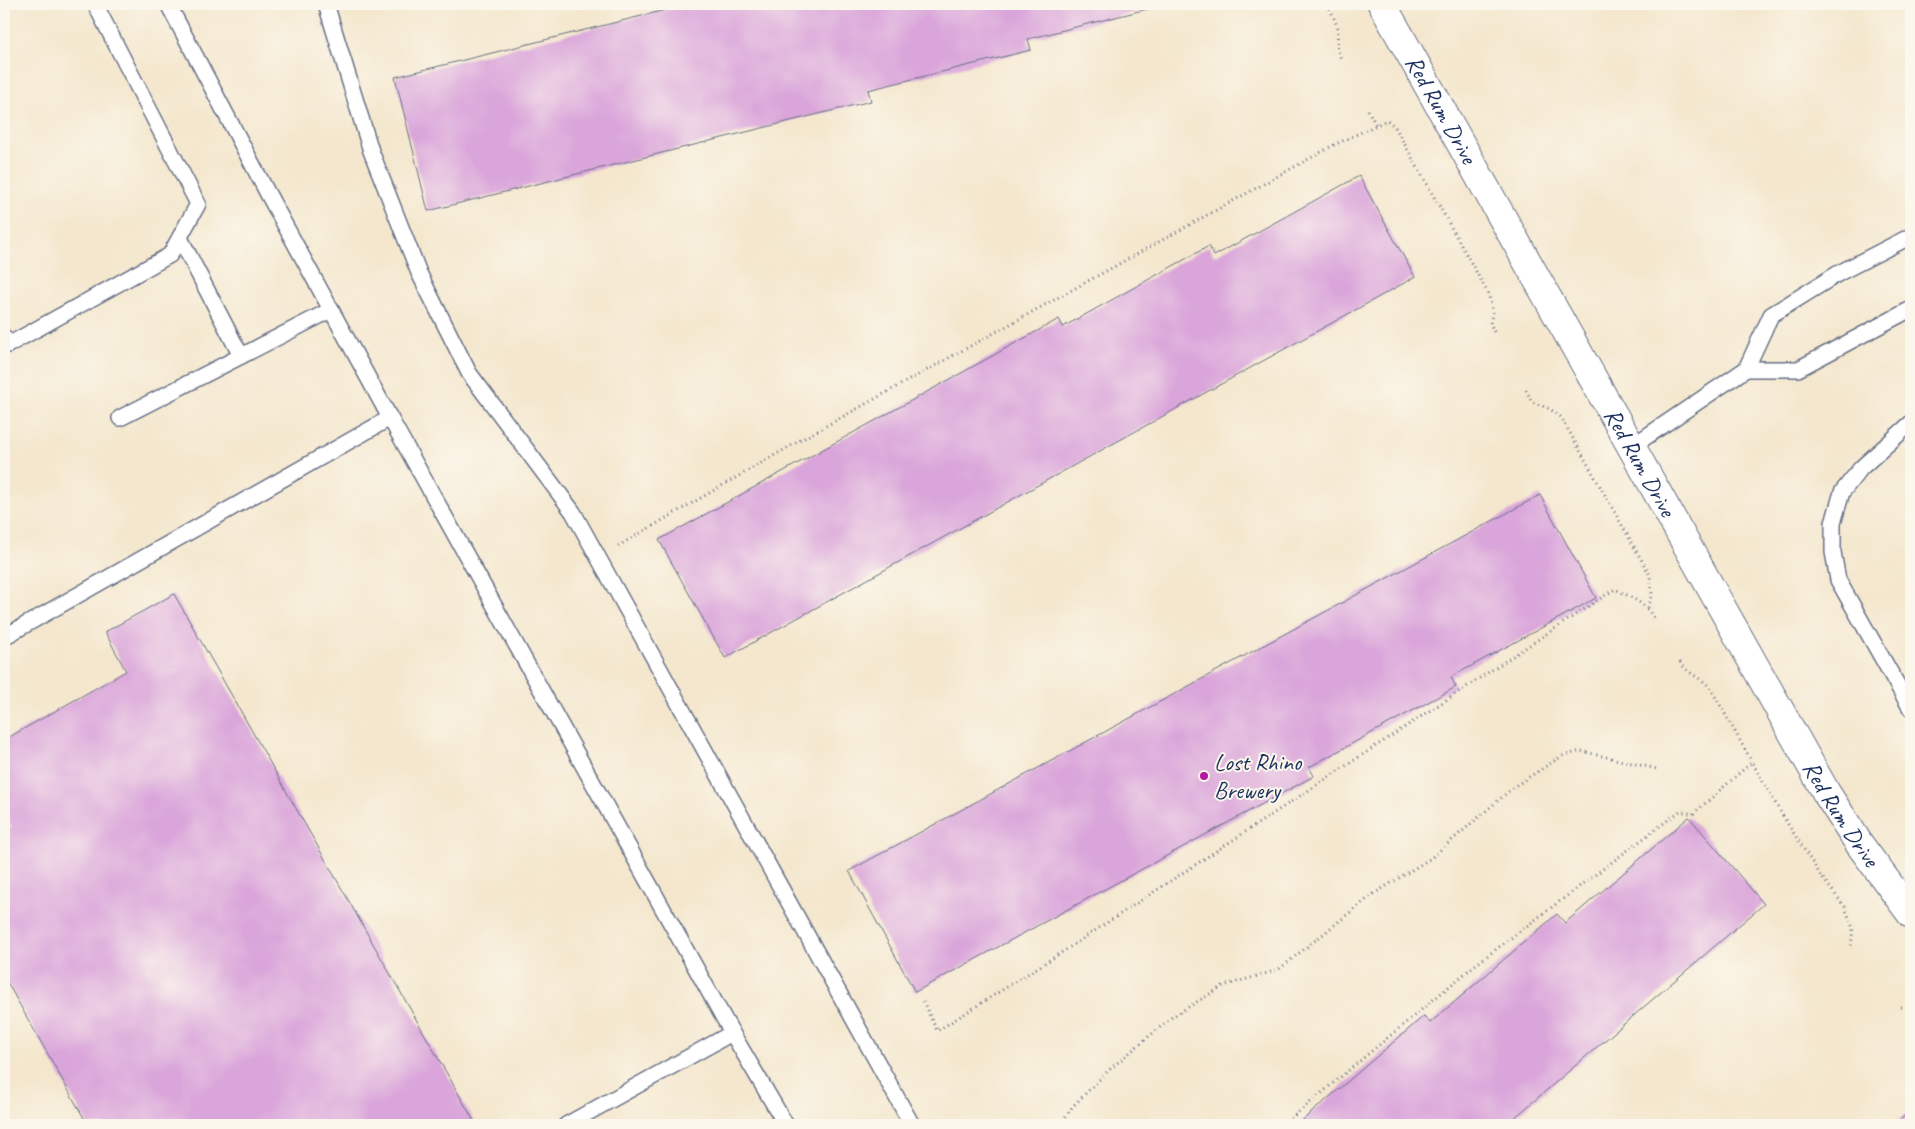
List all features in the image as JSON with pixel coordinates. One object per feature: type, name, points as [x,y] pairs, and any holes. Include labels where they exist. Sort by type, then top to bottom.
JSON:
[{"type":"street","name":"Red Rum Drive","points":[[1382,4],[1827,794],[1860,845],[1911,914]]},
{"type":"lane","points":[[4,337],[8,344],[170,255],[198,204],[95,4]]},
{"type":"lane","points":[[168,4],[390,418],[732,1033],[786,1125]]},
{"type":"lane","points":[[326,4],[371,151],[419,273],[469,373],[573,512],[912,1125]]},
{"type":"lane","points":[[1631,447],[1746,369],[1771,315],[1839,273],[1911,236]]},
{"type":"lane","points":[[180,238],[241,356]]},
{"type":"lane","points":[[1746,369],[1798,369],[1911,309]]},
{"type":"lane","points":[[120,418],[331,310]]},
{"type":"lane","points":[[4,638],[390,418]]},
{"type":"lane","points":[[1911,423],[1861,468],[1842,492],[1833,523],[1833,552],[1838,580],[1911,709]]},
{"type":"lane","points":[[566,1125],[732,1033]]},
{"type":"path","points":[[1328,4],[1338,28],[1337,48],[1341,60]]},
{"type":"path","points":[[1368,110],[1376,125]]},
{"type":"path","points":[[598,557],[806,437],[1334,145],[1387,120],[1395,127],[1488,293],[1493,312],[1490,322],[1496,334]]},
{"type":"path","points":[[1526,390],[1532,402],[1550,409],[1561,417],[1650,575],[1652,594],[1648,608]]},
{"type":"path","points":[[923,1001],[937,1030],[1067,949],[1615,590],[1631,597],[1648,608],[1654,618]]},
{"type":"path","points":[[1680,662],[1686,672],[1701,679],[1710,687],[1790,826],[1821,876],[1845,907],[1853,928],[1851,947]]},
{"type":"path","points":[[1060,1125],[1072,1107],[1109,1070],[1172,1017],[1223,986],[1278,970],[1372,895],[1430,858],[1515,786],[1562,756],[1581,752],[1657,769]]},
{"type":"path","points":[[1283,1125],[1475,965],[1680,811],[1692,814],[1752,762]]},
{"type":"path","points":[[1901,1007],[1911,1007]]},
{"type":"building","points":[[690,4],[1167,4],[1028,39],[1031,50],[868,90],[871,101],[428,211],[395,77]]},
{"type":"building","points":[[1359,176],[1415,277],[725,658],[659,540],[1059,319],[1063,327],[1209,246],[1214,256]]},
{"type":"building","points":[[1540,495],[1596,598],[1451,677],[1456,687],[1309,767],[1314,776],[915,992],[849,871]]},
{"type":"building","points":[[174,594],[474,1121],[466,1125],[88,1125],[4,977],[4,832],[12,828],[4,812],[4,740],[126,671],[105,632]]},
{"type":"building","points":[[1689,817],[1764,904],[1506,1125],[1297,1125],[1424,1016],[1430,1023],[1557,914],[1565,923]]},
{"type":"building","points":[[1911,1110],[1911,1125],[1894,1125]]},
{"type":"place","name":"Lost Rhino Brewery","points":[[1204,776]]}]
